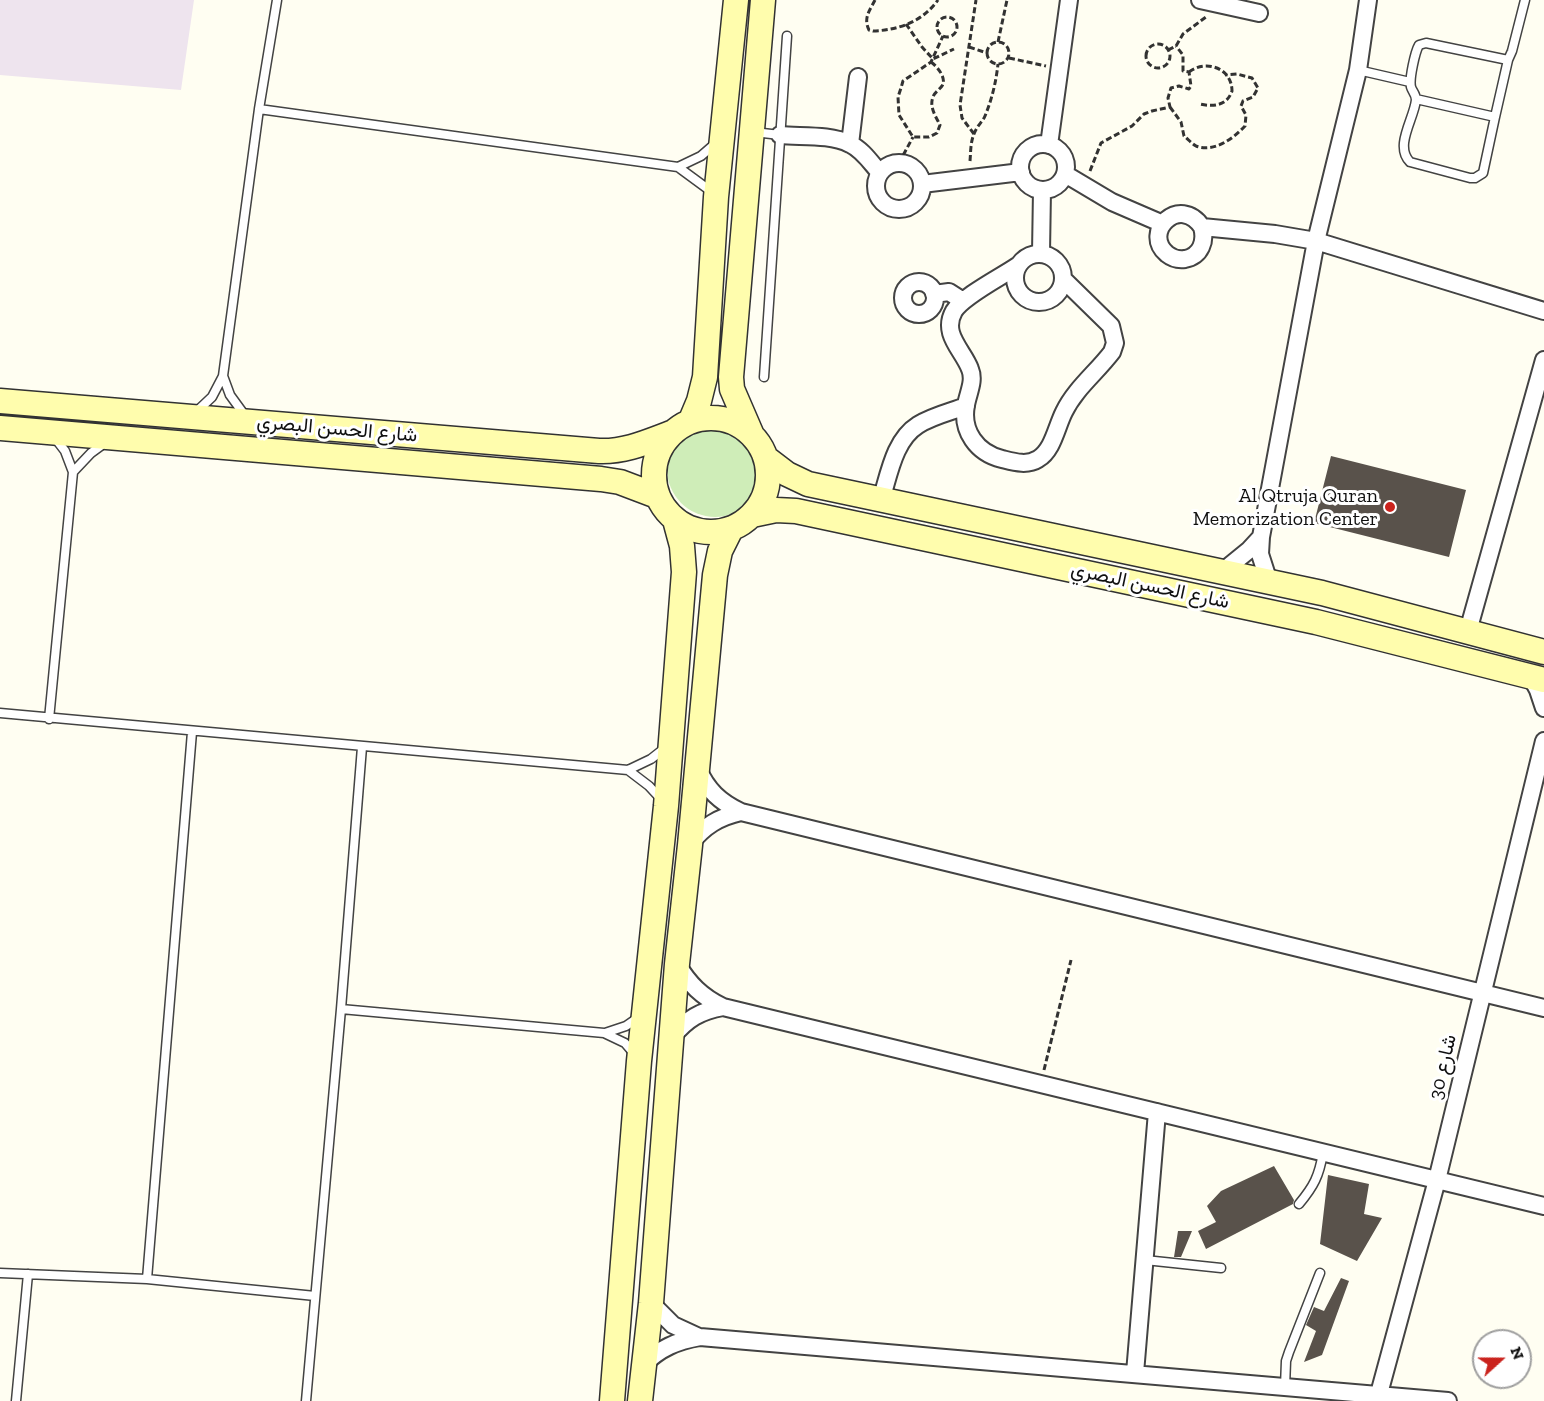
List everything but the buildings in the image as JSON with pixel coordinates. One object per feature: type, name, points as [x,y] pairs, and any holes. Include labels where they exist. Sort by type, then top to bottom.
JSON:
[{"type":"street","points":[[691,420],[705,377],[716,196],[736,0]]},
{"type":"street","points":[[751,433],[732,389],[731,377],[763,0]]},
{"type":"street","points":[[1049,145],[1069,0]]},
{"type":"street","points":[[1269,582],[1260,554],[1261,537],[1316,241],[1358,70],[1368,0]]},
{"type":"street","points":[[1207,1],[1259,12]]},
{"type":"street","points":[[850,144],[858,77]]},
{"type":"street","points":[[780,135],[839,140],[850,144],[859,150],[880,173]]},
{"type":"street","points":[[1049,145],[1063,156],[1066,168],[1063,179],[1054,188],[1042,190],[1031,186],[1023,177],[1022,160],[1028,151],[1037,146],[1049,145]]},
{"type":"street","points":[[899,163],[915,169],[922,184],[920,195],[913,204],[902,208],[891,207],[882,201],[877,190],[880,173],[888,166],[899,163]]},
{"type":"street","points":[[922,184],[1021,172]]},
{"type":"street","points":[[1065,174],[1112,202],[1162,224]]},
{"type":"street","points":[[1041,254],[1042,190]]},
{"type":"street","points":[[1183,214],[1194,218],[1202,227],[1204,238],[1200,249],[1191,257],[1180,259],[1169,256],[1161,247],[1159,235],[1162,224],[1171,216],[1183,214]]},
{"type":"street","points":[[1202,227],[1275,234],[1316,241],[1544,311]]},
{"type":"street","points":[[1017,267],[1015,284],[1018,292],[1032,302],[1049,300],[1061,288],[1063,279],[1059,265],[1048,255],[1027,256],[1017,267],[963,301],[953,313],[950,325],[952,338],[970,369],[972,380],[965,422],[970,438],[981,450],[996,458],[1024,464],[1036,461],[1045,454],[1070,401],[1112,352],[1115,343],[1111,326],[1063,279]]},
{"type":"street","points":[[934,294],[949,292],[963,301]]},
{"type":"street","points":[[1468,631],[1544,360]]},
{"type":"street","name":"شارع الحسن البصري","points":[[0,401],[599,451],[635,447],[671,433]]},
{"type":"street","points":[[881,500],[892,463],[905,436],[920,424],[966,406]]},
{"type":"street","points":[[706,417],[723,418],[737,423],[751,433],[760,444],[769,473],[767,489],[752,516],[731,529],[717,532],[702,532],[688,528],[675,520],[657,496],[654,480],[655,463],[660,447],[671,433],[691,420],[706,417]]},
{"type":"street","name":"شارع الحسن البصري","points":[[0,428],[611,480],[634,486],[657,496]]},
{"type":"street","name":"شارع الحسن البصري","points":[[766,458],[787,474],[808,484],[1269,582],[1544,652]]},
{"type":"street","name":"شارع الحسن البصري","points":[[752,516],[776,510],[796,511],[1305,620],[1538,679]]},
{"type":"street","points":[[612,1401],[639,1061],[666,806],[684,566],[682,546],[675,520]]},
{"type":"street","points":[[640,1401],[651,1303],[677,964],[717,563],[731,529]]},
{"type":"street","points":[[1222,572],[1261,537]]},
{"type":"street","points":[[1538,679],[1538,690],[1544,708]]},
{"type":"street","name":"شارع 30","points":[[1378,1398],[1437,1180],[1544,741]]},
{"type":"street","points":[[697,766],[704,782],[714,795],[726,805],[741,812],[1544,1008]]},
{"type":"street","points":[[690,845],[712,822],[741,812]]},
{"type":"street","points":[[677,964],[696,990],[723,1007],[1544,1206]]},
{"type":"street","points":[[673,1036],[682,1024],[694,1015],[708,1009],[723,1007]]},
{"type":"street","points":[[1135,1373],[1157,1112]]},
{"type":"street","points":[[651,1303],[673,1325],[700,1337]]},
{"type":"street","points":[[643,1365],[655,1353],[669,1345],[700,1337],[1135,1373],[1378,1398],[1448,1401]]},
{"type":"lane","points":[[189,416],[212,397],[223,376],[259,109],[277,0]]},
{"type":"lane","points":[[1508,60],[1431,44],[1422,44],[1418,48],[1410,82],[1416,99],[1404,146],[1405,156],[1410,162],[1470,178],[1479,176],[1485,169],[1508,60],[1525,0]]},
{"type":"lane","points":[[764,377],[787,36]]},
{"type":"lane","points":[[1358,70],[1410,82]]},
{"type":"lane","points":[[1416,99],[1495,117]]},
{"type":"lane","points":[[259,109],[678,167],[716,196]]},
{"type":"lane","points":[[753,132],[780,135]]},
{"type":"lane","points":[[678,167],[701,156],[721,138]]},
{"type":"lane","points":[[223,376],[235,404],[251,422]]},
{"type":"lane","points":[[49,719],[73,472],[64,451],[51,433]]},
{"type":"lane","points":[[73,472],[91,453],[112,438]]},
{"type":"lane","points":[[0,714],[628,770],[651,759],[671,741]]},
{"type":"lane","points":[[147,1279],[192,732]]},
{"type":"lane","points":[[306,1401],[362,747]]},
{"type":"lane","points":[[628,770],[649,786],[666,806]]},
{"type":"lane","points":[[341,1009],[604,1033],[625,1043],[639,1061]]},
{"type":"lane","points":[[604,1033],[626,1026],[644,1012]]},
{"type":"lane","points":[[1299,1204],[1320,1173],[1323,1153]]},
{"type":"lane","points":[[1144,1260],[1221,1268]]},
{"type":"lane","points":[[0,1273],[147,1279],[315,1296]]},
{"type":"lane","points":[[1285,1387],[1286,1361],[1320,1273]]},
{"type":"lane","points":[[16,1401],[28,1274]]},
{"type":"path","points":[[875,0],[866,21],[869,30],[879,31],[920,20],[929,13],[938,0]]},
{"type":"path","points":[[974,134],[962,118],[960,105],[976,0]]},
{"type":"path","points":[[998,42],[1007,0]]},
{"type":"path","points":[[1168,50],[1176,46],[1183,34],[1207,15],[1207,1]]},
{"type":"path","points":[[942,18],[951,18],[956,29],[951,36],[943,36],[937,30],[939,21],[942,18]]},
{"type":"path","points":[[906,24],[944,80],[943,85],[933,96],[932,106],[940,125],[938,133],[929,137],[913,137]]},
{"type":"path","points":[[932,61],[943,36]]},
{"type":"path","points":[[969,47],[987,53],[991,61],[998,64],[1008,58],[1006,45],[998,42],[991,45],[987,53]]},
{"type":"path","points":[[1159,45],[1168,50],[1169,60],[1166,64],[1156,68],[1148,62],[1146,57],[1149,48],[1159,45]]},
{"type":"path","points":[[1176,46],[1183,55],[1183,70],[1189,72],[1208,65],[1225,75],[1232,86],[1230,97],[1216,105],[1200,104]]},
{"type":"path","points":[[913,137],[899,115],[898,97],[903,81],[954,48]]},
{"type":"path","points":[[1008,58],[1060,68]]},
{"type":"path","points":[[969,178],[971,142],[990,103],[996,84],[998,64]]},
{"type":"path","points":[[1189,72],[1191,86],[1189,89],[1175,86],[1168,92],[1170,107],[1181,122],[1184,136],[1197,146],[1212,146],[1227,142],[1245,126],[1246,115],[1241,106],[1243,101],[1253,97],[1258,88],[1252,78],[1237,74],[1225,75]]},
{"type":"path","points":[[1084,186],[1101,143],[1132,126],[1144,114],[1170,107]]},
{"type":"path","points":[[899,163],[913,137]]},
{"type":"path","points":[[1040,1084],[1071,960]]},
{"type":"shaded area","points":[[0,0],[194,0],[181,90],[0,75]]},
{"type":"green space","points":[[706,421],[724,421],[742,429],[755,442],[763,460],[760,488],[742,509],[724,517],[706,517],[688,509],[675,496],[667,478],[667,460],[675,442],[688,429]]},
{"type":"place","name":"Al Qtruja Quran Memorization Center","points":[[1390,507]]}]
